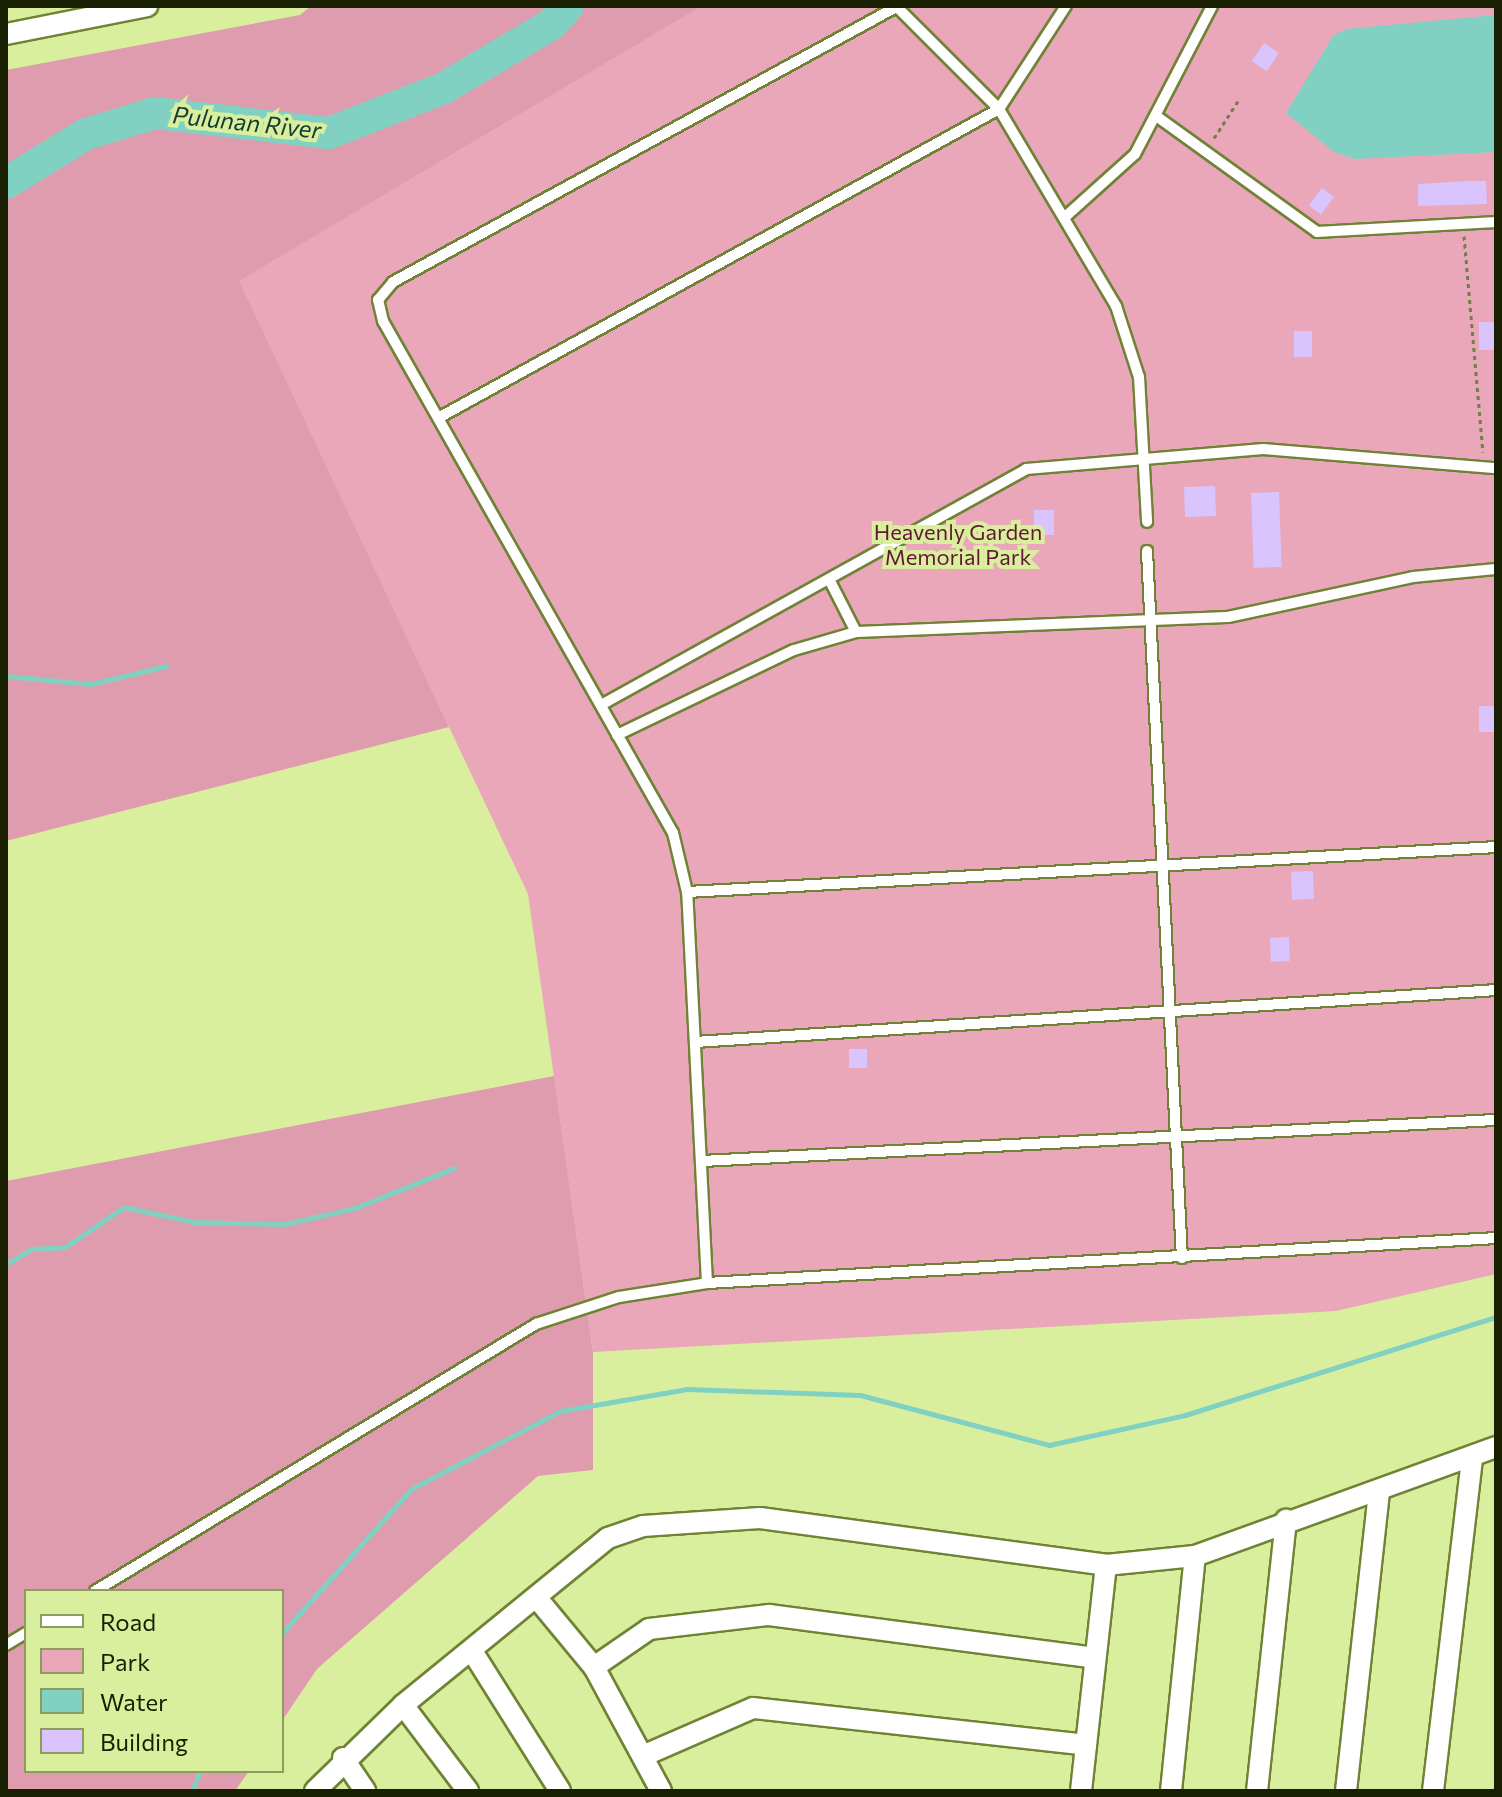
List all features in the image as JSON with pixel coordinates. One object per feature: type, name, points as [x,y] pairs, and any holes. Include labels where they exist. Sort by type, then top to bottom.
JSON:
[{"type":"street","points":[[6,34],[85,13],[147,6]]},
{"type":"street","points":[[315,1791],[343,1758],[403,1705],[608,1538],[700,1519],[760,1518],[1106,1565],[1195,1556],[1286,1520],[1379,1493],[1496,1447]]},
{"type":"street","points":[[1433,1791],[1472,1458]]},
{"type":"street","points":[[1346,1791],[1379,1493]]},
{"type":"street","points":[[1257,1791],[1286,1520]]},
{"type":"street","points":[[1171,1791],[1195,1556]]},
{"type":"street","points":[[1081,1791],[1106,1565]]},
{"type":"street","points":[[536,1597],[594,1667],[645,1755],[661,1791]]},
{"type":"street","points":[[594,1667],[649,1629],[769,1615],[1095,1658]]},
{"type":"street","points":[[472,1651],[560,1791]]},
{"type":"street","points":[[403,1705],[468,1791]]},
{"type":"street","points":[[645,1755],[753,1708],[1086,1745]]},
{"type":"street","points":[[343,1758],[365,1791]]},
{"type":"lane","points":[[707,1283],[687,892],[673,833],[383,321],[378,300],[393,282],[898,6],[999,109],[1065,217],[1130,339],[1148,453],[1147,522]]},
{"type":"lane","points":[[440,417],[999,109],[1066,6]]},
{"type":"lane","points":[[1065,217],[1118,172],[1159,118],[1212,6]]},
{"type":"lane","points":[[1159,118],[1317,232],[1496,222]]},
{"type":"lane","points":[[601,705],[831,583],[1026,469],[1148,453],[1263,449],[1490,468]]},
{"type":"lane","points":[[1147,551],[1147,622],[1178,1136],[1182,1258]]},
{"type":"lane","points":[[617,735],[794,650],[856,632],[1147,622],[1289,609],[1413,577],[1496,569]]},
{"type":"lane","points":[[831,583],[856,632]]},
{"type":"lane","points":[[687,892],[1496,847]]},
{"type":"lane","points":[[695,1042],[1496,990]]},
{"type":"lane","points":[[702,1161],[1496,1120]]},
{"type":"lane","points":[[98,1589],[536,1324],[619,1297],[707,1283],[1496,1238]]},
{"type":"lane","points":[[6,1645],[24,1634]]},
{"type":"path","points":[[1205,152],[1238,101]]},
{"type":"path","points":[[1463,224],[1490,468]]},
{"type":"green space","name":"Heavenly Garden Memorial Park","points":[[702,6],[1496,6],[1496,1274],[1336,1311],[593,1352],[528,894],[238,281]]},
{"type":"shaded area","points":[[311,6],[702,6],[239,281],[449,727],[6,841],[6,70],[300,15]]},
{"type":"shaded area","points":[[554,1076],[593,1352],[593,1470],[538,1476],[317,1669],[284,1718],[284,1589],[24,1589],[24,1773],[248,1773],[235,1791],[6,1791],[6,1181]]},
{"type":"water","points":[[1496,15],[1496,152],[1355,159],[1334,152],[1286,113],[1333,36],[1346,29]]},
{"type":"building","points":[[1264,43],[1279,53],[1267,71],[1252,61]]},
{"type":"building","points":[[1486,181],[1487,204],[1418,206],[1418,184]]},
{"type":"building","points":[[1322,188],[1334,197],[1321,215],[1309,206]]},
{"type":"building","points":[[1479,322],[1496,322],[1496,350],[1479,350]]},
{"type":"building","points":[[1294,331],[1312,331],[1312,357],[1294,357]]},
{"type":"building","points":[[1215,486],[1216,516],[1185,517],[1184,487]]},
{"type":"building","points":[[1279,492],[1282,567],[1254,568],[1251,493]]},
{"type":"building","points":[[1034,510],[1054,510],[1054,535],[1034,535]]},
{"type":"building","points":[[1479,706],[1496,706],[1496,732],[1479,732]]},
{"type":"building","points":[[1313,871],[1314,899],[1292,900],[1291,872]]},
{"type":"building","points":[[1289,937],[1290,961],[1271,962],[1270,938]]},
{"type":"building","points":[[849,1049],[867,1049],[867,1068],[849,1068]]},
{"type":"waterway","name":"Pulunan River","points":[[6,183],[86,134],[155,113],[329,133],[444,88],[552,24],[568,6]]},
{"type":"waterway","points":[[6,676],[91,684],[166,666]]},
{"type":"waterway","points":[[6,1264],[31,1249],[65,1247],[124,1207],[194,1222],[285,1224],[355,1208],[454,1168]]},
{"type":"waterway","points":[[284,1631],[411,1489],[560,1411],[687,1389],[860,1395],[1049,1445],[1185,1415],[1496,1317]]},
{"type":"waterway","points":[[192,1791],[199,1773]]}]
